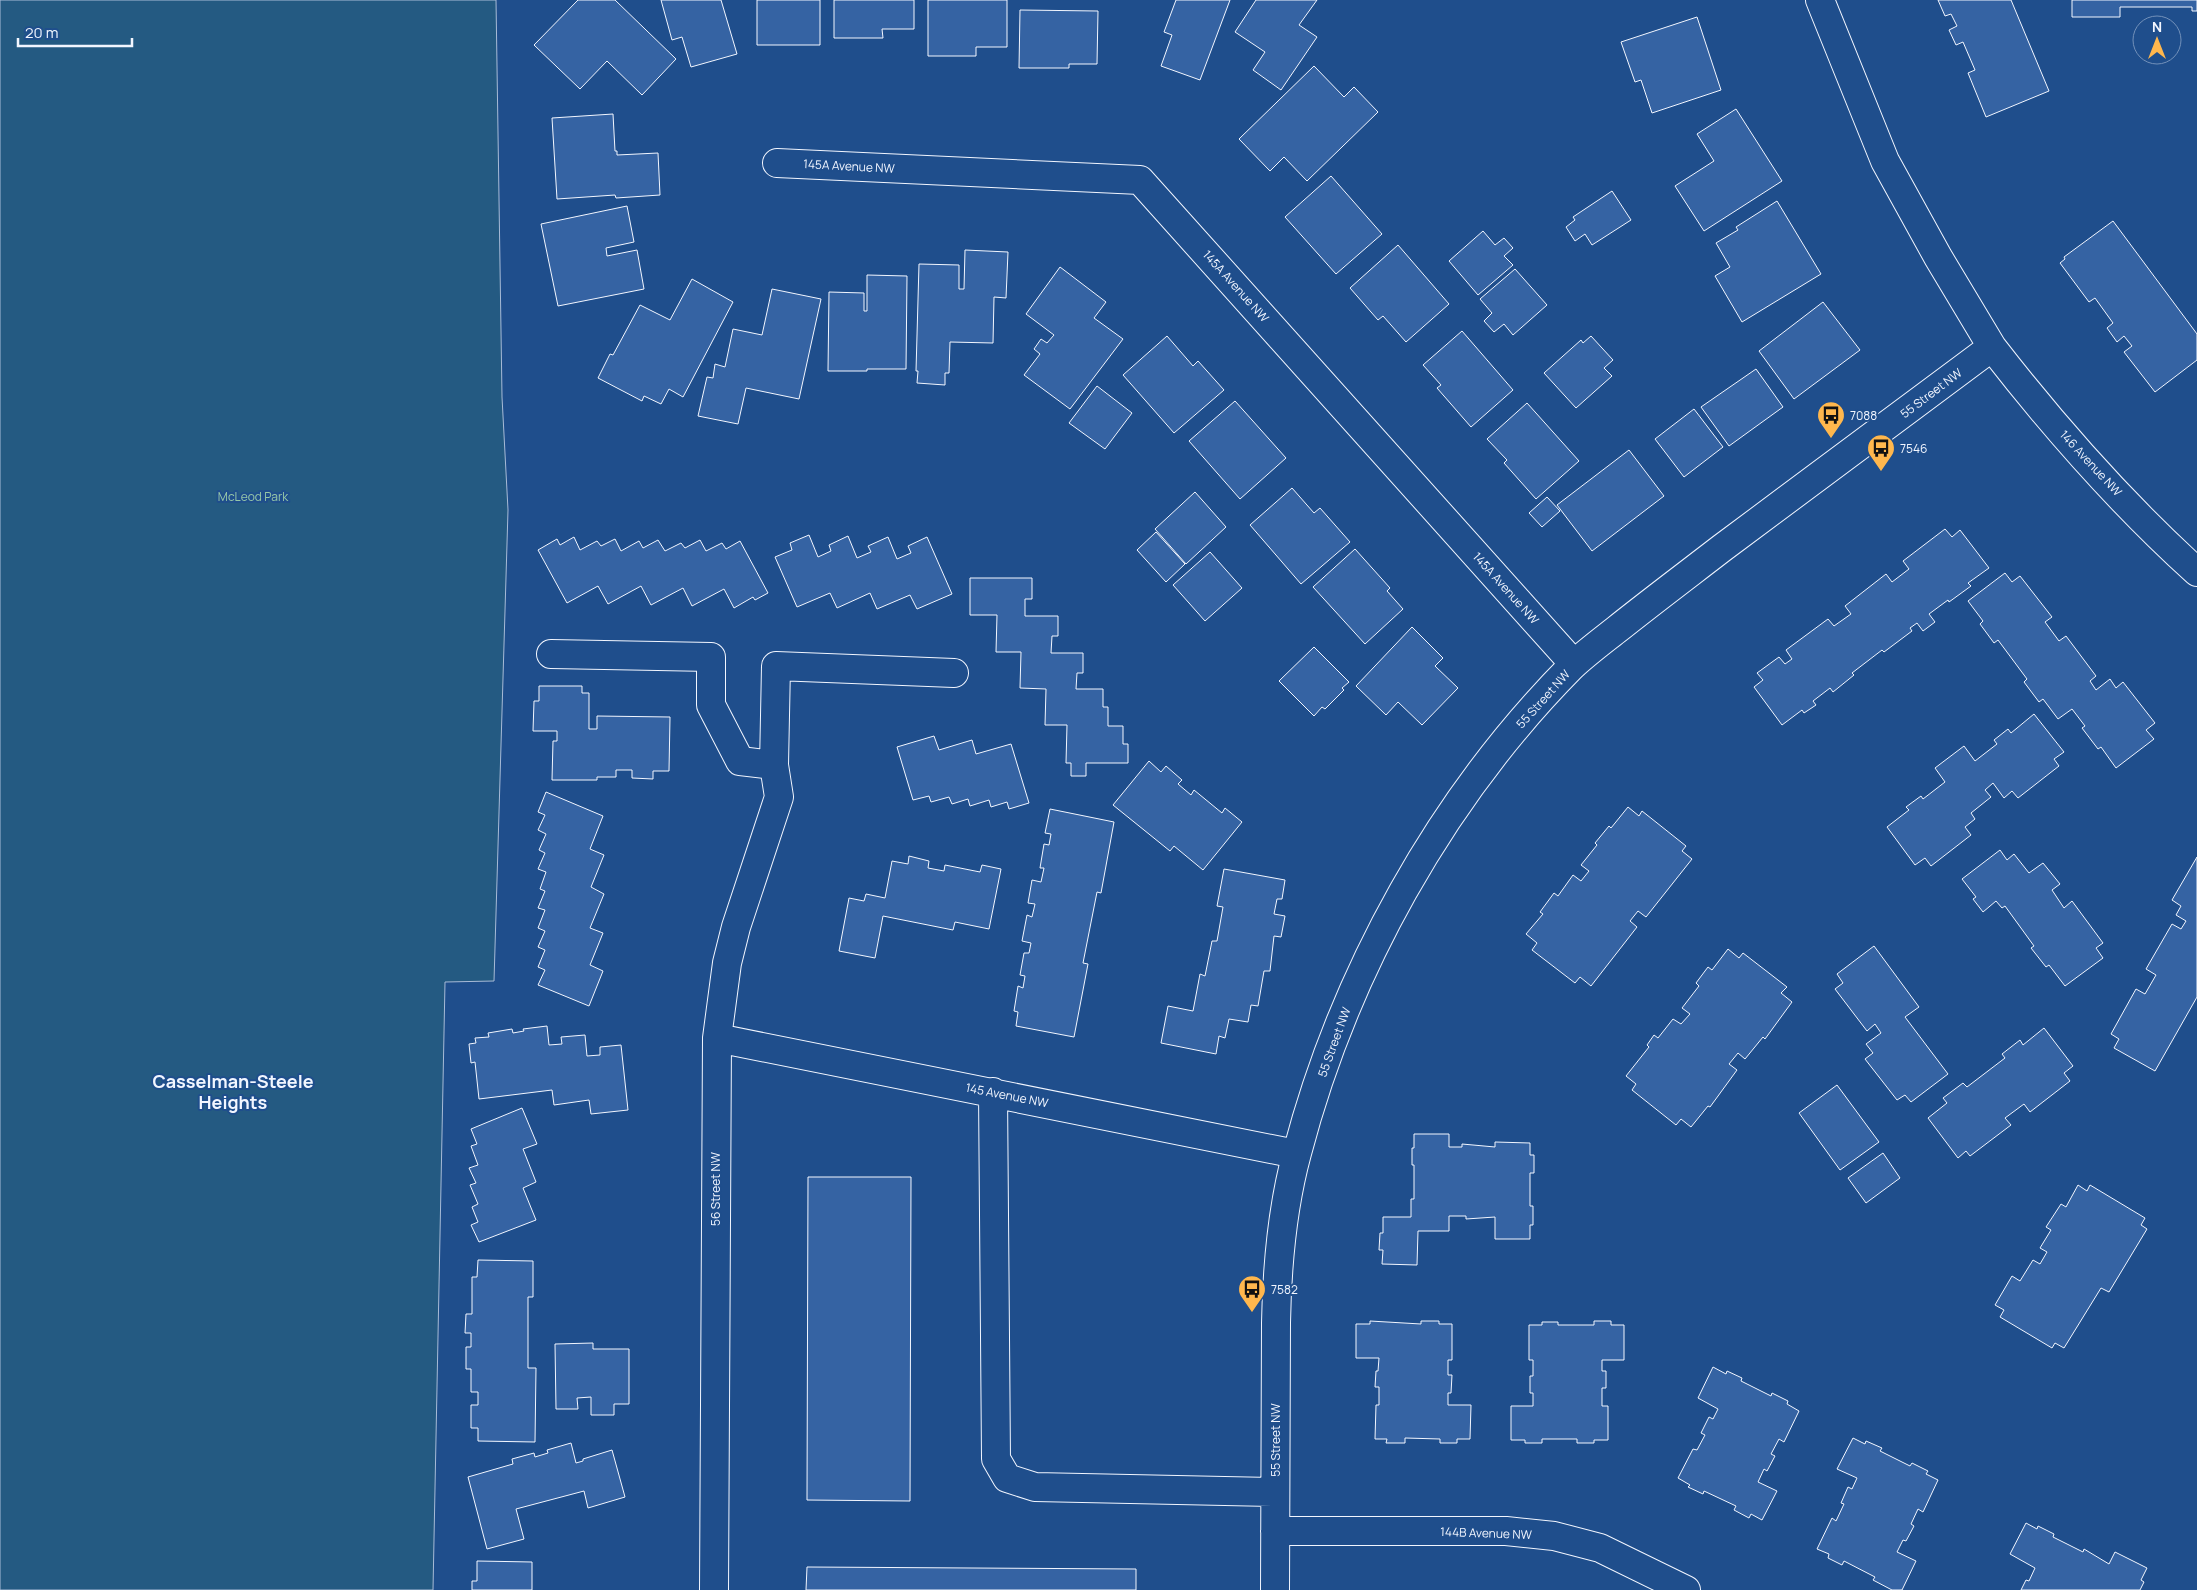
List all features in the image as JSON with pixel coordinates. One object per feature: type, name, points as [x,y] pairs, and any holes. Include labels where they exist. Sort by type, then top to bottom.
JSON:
[{"type":"street","points":[[1820,0],[1885,162],[1933,249],[1992,347]]},
{"type":"street","name":"145A Avenue NW","points":[[777,163],[1140,180],[1574,664]]},
{"type":"street","name":"146 Avenue NW","points":[[1992,347],[2098,473],[2197,572]]},
{"type":"street","name":"55 Street NW","points":[[1275,1590],[1277,1280],[1284,1215],[1296,1154],[1344,1014],[1371,951],[1403,889],[1443,827],[1492,758],[1533,708],[1574,664],[1651,602],[1992,347]]},
{"type":"street","points":[[551,654],[711,657],[711,705],[740,761],[774,765],[776,666],[954,673]]},
{"type":"street","name":"56 Street NW","points":[[714,1590],[717,1038],[727,963],[736,927],[779,797],[774,765]]},
{"type":"street","name":"145 Avenue NW","points":[[717,1038],[1296,1154]]},
{"type":"street","points":[[993,1092],[996,1459],[1007,1478],[1035,1487],[1275,1492]]},
{"type":"street","name":"144B Avenue NW","points":[[1275,1531],[1506,1531],[1554,1536],[1600,1548],[1686,1590]]},
{"type":"green space","name":"McLeod Park","points":[[0,0],[496,0],[502,397],[508,510],[494,981],[445,982],[433,1590],[0,1590]]},
{"type":"building","points":[[578,0],[615,0],[676,59],[642,95],[607,61],[580,89],[534,45]]},
{"type":"building","points":[[661,0],[721,0],[737,54],[691,67],[682,37],[672,40]]},
{"type":"building","points":[[757,0],[820,0],[820,45],[757,45]]},
{"type":"building","points":[[834,0],[914,0],[914,29],[882,29],[883,38],[834,38]]},
{"type":"building","points":[[928,0],[1007,0],[1007,47],[976,47],[976,56],[928,56]]},
{"type":"building","points":[[1176,0],[1230,0],[1200,80],[1161,66],[1172,35],[1164,32]]},
{"type":"building","points":[[1256,0],[1317,0],[1299,25],[1317,37],[1281,90],[1253,70],[1265,52],[1235,32]]},
{"type":"building","points":[[1938,0],[2011,0],[2049,91],[1986,117],[1968,73],[1975,70],[1963,42],[1956,45],[1949,30],[1957,26],[1951,14],[1945,16]]},
{"type":"building","points":[[2072,0],[2197,0],[2197,11],[2192,11],[2192,7],[2120,7],[2120,17],[2072,17]]},
{"type":"building","points":[[1020,10],[1098,11],[1097,64],[1069,64],[1069,68],[1019,68]]},
{"type":"building","points":[[1697,17],[1721,90],[1652,113],[1641,80],[1635,82],[1621,42]]},
{"type":"building","points":[[1314,66],[1344,97],[1354,87],[1378,112],[1307,181],[1284,157],[1270,171],[1239,139]]},
{"type":"building","points":[[1736,109],[1782,181],[1704,231],[1675,186],[1714,161],[1697,134]]},
{"type":"building","points":[[613,114],[615,151],[617,151],[617,155],[658,153],[660,195],[616,198],[615,195],[557,199],[552,118]]},
{"type":"building","points":[[1331,176],[1382,234],[1336,274],[1285,217]]},
{"type":"building","points":[[1612,191],[1631,220],[1592,245],[1585,234],[1575,241],[1566,227],[1575,220],[1573,217]]},
{"type":"building","points":[[1777,201],[1821,274],[1742,322],[1715,276],[1730,267],[1716,243],[1738,230],[1736,227]]},
{"type":"building","points":[[627,206],[634,242],[606,248],[607,256],[637,250],[644,289],[558,306],[541,224]]},
{"type":"building","points":[[2113,221],[2197,334],[2197,360],[2155,392],[2124,352],[2132,346],[2124,336],[2117,342],[2107,328],[2113,323],[2095,298],[2089,302],[2060,263],[2065,259],[2064,257]]},
{"type":"building","points":[[1483,231],[1495,245],[1504,238],[1513,248],[1504,256],[1513,265],[1478,295],[1449,261]]},
{"type":"building","points":[[1398,245],[1449,304],[1406,342],[1383,316],[1378,320],[1350,288]]},
{"type":"building","points":[[965,250],[1008,252],[1006,298],[994,297],[993,343],[950,342],[949,373],[945,373],[945,385],[917,383],[919,264],[959,265],[959,289],[964,289]]},
{"type":"building","points":[[1060,267],[1106,302],[1094,318],[1123,339],[1070,409],[1024,375],[1040,354],[1034,349],[1041,339],[1047,343],[1054,335],[1026,314]]},
{"type":"building","points":[[1515,269],[1547,305],[1513,335],[1504,324],[1494,332],[1484,321],[1492,313],[1480,299]]},
{"type":"building","points":[[867,275],[907,276],[906,369],[828,371],[829,292],[864,293],[864,311],[867,311]]},
{"type":"building","points":[[692,279],[733,302],[683,397],[669,389],[661,404],[644,396],[642,401],[598,378],[610,354],[613,355],[640,305],[670,320]]},
{"type":"building","points":[[772,289],[821,299],[799,399],[746,388],[738,424],[698,416],[707,377],[713,378],[715,364],[725,367],[733,329],[762,335]]},
{"type":"building","points":[[1823,302],[1860,350],[1794,399],[1759,351]]},
{"type":"building","points":[[1462,331],[1513,390],[1471,427],[1437,388],[1441,385],[1423,365]]},
{"type":"building","points":[[1167,336],[1193,366],[1198,361],[1224,390],[1174,433],[1123,375]]},
{"type":"building","points":[[1591,336],[1613,360],[1604,368],[1612,376],[1576,408],[1544,373],[1581,340],[1583,343]]},
{"type":"building","points":[[1756,369],[1783,407],[1729,446],[1701,407]]},
{"type":"building","points":[[1097,386],[1132,413],[1105,449],[1069,423]]},
{"type":"building","points":[[1235,401],[1286,458],[1240,499],[1189,441]]},
{"type":"building","points":[[1527,403],[1579,461],[1536,499],[1504,463],[1507,460],[1487,439]]},
{"type":"building","points":[[1694,409],[1723,447],[1684,477],[1655,439]]},
{"type":"building","points":[[1629,450],[1664,496],[1592,551],[1557,505]]},
{"type":"building","points":[[1292,488],[1314,513],[1320,508],[1350,542],[1301,584],[1250,525]]},
{"type":"building","points":[[1195,492],[1226,527],[1186,564],[1155,529]]},
{"type":"building","points":[[1547,497],[1560,511],[1542,527],[1529,513]]},
{"type":"building","points":[[1945,529],[1952,537],[1960,530],[1989,568],[1968,583],[1971,586],[1929,614],[1935,622],[1923,631],[1917,623],[1910,628],[1912,631],[1884,652],[1882,650],[1852,673],[1854,675],[1833,692],[1830,688],[1813,701],[1816,705],[1804,713],[1802,710],[1782,725],[1754,687],[1763,680],[1757,673],[1779,657],[1785,664],[1792,659],[1786,650],[1828,619],[1834,626],[1851,614],[1845,606],[1886,574],[1892,582],[1909,569],[1903,561]]},
{"type":"building","points":[[1156,532],[1185,564],[1166,582],[1137,550]]},
{"type":"building","points":[[809,535],[818,557],[831,551],[829,545],[848,536],[857,558],[871,552],[868,546],[888,537],[897,559],[911,553],[908,546],[927,537],[952,594],[917,609],[910,595],[877,609],[870,593],[837,608],[830,593],[797,607],[775,557],[792,550],[790,543]]},
{"type":"building","points":[[574,537],[580,550],[597,541],[601,546],[615,539],[621,551],[639,541],[643,548],[658,540],[665,551],[681,543],[685,548],[700,540],[706,551],[722,543],[726,549],[740,541],[768,593],[755,600],[753,597],[734,608],[724,589],[692,606],[683,588],[651,605],[641,586],[608,604],[598,586],[567,603],[538,550],[557,539],[560,545]]},
{"type":"building","points":[[1355,549],[1390,588],[1387,591],[1403,609],[1365,644],[1313,587]]},
{"type":"building","points":[[1210,552],[1242,588],[1205,621],[1173,585]]},
{"type":"building","points":[[2005,573],[2012,582],[2020,576],[2052,617],[2045,622],[2059,641],[2066,636],[2096,676],[2090,681],[2096,690],[2110,679],[2116,688],[2123,682],[2155,723],[2146,730],[2154,739],[2116,768],[2101,747],[2098,749],[2082,728],[2085,726],[2072,709],[2058,719],[2043,699],[2039,702],[2024,682],[2027,679],[1998,640],[1994,643],[1980,624],[1983,621],[1968,601]]},
{"type":"building","points":[[970,578],[1032,578],[1032,599],[1025,599],[1025,616],[1058,616],[1058,636],[1052,636],[1051,653],[1083,653],[1083,673],[1077,673],[1076,689],[1103,689],[1103,707],[1108,707],[1108,726],[1123,726],[1123,744],[1128,744],[1128,763],[1086,763],[1086,776],[1071,776],[1071,763],[1066,763],[1067,725],[1045,725],[1046,689],[1020,688],[1021,652],[996,652],[997,615],[970,615]]},
{"type":"building","points":[[1412,627],[1443,658],[1435,666],[1458,688],[1422,725],[1398,702],[1386,715],[1356,686]]},
{"type":"building","points":[[1314,647],[1349,682],[1342,688],[1344,690],[1325,709],[1322,707],[1314,716],[1279,681]]},
{"type":"building","points":[[539,686],[582,686],[582,693],[589,693],[589,729],[597,729],[597,716],[670,717],[669,771],[653,771],[653,779],[632,778],[632,770],[616,770],[616,777],[597,777],[597,780],[552,780],[553,741],[557,741],[557,731],[533,731],[534,701],[539,701]]},
{"type":"building","points":[[2034,714],[2064,752],[2054,759],[2059,766],[2018,798],[2012,791],[2004,798],[1993,783],[1985,790],[1991,797],[1971,813],[1975,819],[1965,827],[1971,835],[1931,866],[1925,858],[1915,865],[1887,827],[1909,810],[1906,807],[1921,796],[1923,799],[1945,782],[1935,768],[1964,746],[1975,761],[1997,744],[1994,740],[2008,729],[2011,733]]},
{"type":"building","points":[[934,736],[939,750],[972,740],[976,754],[1011,744],[1029,803],[1009,809],[1007,802],[991,807],[989,800],[970,806],[968,799],[952,804],[949,797],[931,802],[929,796],[913,800],[897,747]]},
{"type":"building","points":[[1149,761],[1161,772],[1166,766],[1182,780],[1178,784],[1191,795],[1194,790],[1222,813],[1225,808],[1242,822],[1203,870],[1174,846],[1170,851],[1113,805]]},
{"type":"building","points":[[546,792],[603,816],[590,849],[604,855],[591,887],[604,894],[590,928],[603,933],[590,965],[603,971],[589,1006],[538,985],[545,970],[538,967],[545,950],[538,947],[545,931],[538,928],[545,910],[538,908],[545,891],[540,889],[546,872],[538,869],[545,853],[539,850],[546,834],[538,830],[545,815],[538,812]]},
{"type":"building","points":[[1628,807],[1639,816],[1642,811],[1686,846],[1682,851],[1692,859],[1646,917],[1638,911],[1630,921],[1637,927],[1591,986],[1580,977],[1575,983],[1532,950],[1537,943],[1526,934],[1543,914],[1540,912],[1554,893],[1558,896],[1573,875],[1581,881],[1589,871],[1581,865],[1597,845],[1595,843],[1609,826],[1611,828]]},
{"type":"building","points":[[1050,809],[1114,822],[1101,893],[1097,892],[1083,963],[1088,964],[1074,1037],[1016,1026],[1018,1012],[1014,1011],[1018,986],[1023,988],[1025,976],[1020,975],[1024,953],[1029,953],[1031,943],[1022,941],[1027,915],[1032,917],[1035,904],[1028,903],[1032,880],[1041,882],[1044,868],[1040,868],[1044,844],[1049,845],[1051,834],[1045,833]]},
{"type":"building","points":[[2000,850],[2007,860],[2014,854],[2029,873],[2043,863],[2060,884],[2052,890],[2064,908],[2072,901],[2103,943],[2096,948],[2103,958],[2065,986],[2049,965],[2046,967],[2031,948],[2034,946],[2005,906],[2002,908],[1996,901],[1983,912],[1973,899],[1976,897],[1962,879]]},
{"type":"building","points":[[909,856],[929,861],[928,868],[944,871],[945,865],[980,872],[982,865],[1001,869],[989,929],[955,922],[953,930],[883,916],[875,958],[839,951],[849,898],[864,901],[866,894],[885,898],[892,861],[908,864]]},
{"type":"building","points":[[2197,857],[2197,997],[2155,1071],[2114,1048],[2119,1039],[2111,1034],[2136,989],[2145,994],[2156,975],[2146,969],[2172,924],[2181,929],[2186,921],[2176,915],[2181,906],[2172,900]]},
{"type":"building","points":[[1224,869],[1285,880],[1282,899],[1277,899],[1274,914],[1285,916],[1281,937],[1274,936],[1270,971],[1264,971],[1258,1006],[1251,1005],[1248,1022],[1229,1019],[1225,1038],[1219,1036],[1216,1054],[1161,1043],[1168,1006],[1193,1011],[1200,974],[1205,976],[1212,941],[1217,941],[1223,907],[1217,906]]},
{"type":"building","points":[[1874,946],[1919,1007],[1905,1017],[1948,1074],[1911,1102],[1905,1095],[1897,1100],[1865,1059],[1873,1053],[1866,1044],[1881,1033],[1875,1024],[1867,1031],[1835,989],[1843,983],[1837,974]]},
{"type":"building","points":[[1728,949],[1739,958],[1743,953],[1787,987],[1781,993],[1792,1002],[1765,1039],[1763,1037],[1745,1059],[1738,1053],[1729,1064],[1737,1070],[1710,1107],[1708,1106],[1691,1127],[1681,1119],[1676,1125],[1632,1090],[1636,1084],[1626,1076],[1649,1047],[1647,1045],[1654,1035],[1658,1038],[1673,1019],[1681,1024],[1690,1014],[1682,1008],[1699,986],[1696,983],[1708,967],[1712,970]]},
{"type":"building","points":[[547,1026],[549,1045],[562,1044],[561,1037],[585,1035],[587,1056],[600,1055],[600,1047],[621,1045],[628,1110],[591,1114],[589,1100],[554,1105],[552,1090],[479,1099],[475,1062],[471,1063],[469,1044],[476,1043],[475,1038],[489,1037],[488,1033],[512,1029],[513,1033],[524,1031],[523,1029]]},
{"type":"building","points":[[2044,1028],[2073,1066],[2064,1073],[2070,1081],[2030,1112],[2024,1104],[2005,1118],[2011,1125],[1970,1156],[1966,1151],[1958,1158],[1928,1118],[1947,1103],[1943,1098],[1963,1083],[1967,1087],[2005,1058],[2002,1054],[2020,1040],[2023,1045]]},
{"type":"building","points":[[1837,1085],[1879,1142],[1840,1170],[1799,1113]]},
{"type":"building","points":[[522,1108],[537,1144],[523,1149],[536,1182],[523,1188],[536,1220],[479,1242],[471,1225],[478,1222],[472,1207],[478,1204],[470,1185],[476,1183],[469,1168],[478,1165],[471,1146],[477,1144],[471,1129]]},
{"type":"building","points":[[1414,1134],[1449,1134],[1449,1147],[1462,1147],[1462,1144],[1495,1147],[1495,1142],[1530,1143],[1530,1155],[1534,1155],[1534,1173],[1530,1173],[1530,1206],[1533,1206],[1533,1225],[1530,1225],[1530,1239],[1495,1239],[1495,1217],[1466,1219],[1466,1216],[1449,1216],[1449,1231],[1418,1231],[1417,1265],[1382,1264],[1383,1250],[1379,1250],[1380,1233],[1383,1233],[1383,1217],[1411,1217],[1411,1199],[1414,1199],[1412,1148],[1414,1148]]},
{"type":"building","points":[[1883,1153],[1900,1178],[1866,1203],[1848,1178]]},
{"type":"building","points":[[808,1177],[911,1177],[910,1501],[807,1500]]},
{"type":"building","points":[[2078,1185],[2087,1191],[2090,1185],[2145,1218],[2141,1225],[2147,1229],[2109,1292],[2101,1288],[2064,1348],[2055,1343],[2052,1348],[2000,1317],[2004,1310],[1995,1305],[2012,1276],[2020,1281],[2033,1260],[2040,1264],[2047,1252],[2040,1248],[2051,1230],[2046,1227],[2061,1204],[2066,1207]]},
{"type":"building","points":[[478,1260],[533,1261],[533,1297],[528,1297],[528,1368],[536,1368],[535,1442],[478,1441],[478,1428],[471,1428],[471,1405],[478,1405],[478,1392],[471,1392],[471,1369],[466,1369],[466,1347],[471,1347],[471,1333],[465,1333],[466,1314],[472,1314],[472,1277],[477,1277]]},
{"type":"building","points":[[1370,1321],[1421,1324],[1421,1321],[1439,1321],[1439,1324],[1452,1324],[1452,1360],[1448,1360],[1448,1375],[1452,1375],[1451,1393],[1448,1393],[1448,1405],[1471,1405],[1470,1439],[1457,1439],[1457,1443],[1440,1443],[1440,1439],[1405,1438],[1405,1443],[1386,1443],[1387,1439],[1375,1439],[1376,1405],[1379,1405],[1379,1387],[1375,1387],[1379,1358],[1356,1358],[1356,1324],[1370,1324]]},
{"type":"building","points":[[1594,1321],[1611,1321],[1611,1325],[1624,1325],[1624,1360],[1602,1360],[1602,1371],[1606,1371],[1606,1388],[1602,1388],[1602,1406],[1608,1406],[1608,1440],[1594,1440],[1594,1443],[1577,1443],[1577,1439],[1542,1439],[1542,1443],[1525,1443],[1525,1440],[1511,1440],[1511,1406],[1533,1406],[1533,1393],[1530,1393],[1530,1376],[1533,1376],[1533,1360],[1529,1360],[1529,1325],[1542,1325],[1542,1322],[1558,1322],[1558,1325],[1594,1325]]},
{"type":"building","points":[[593,1343],[593,1349],[629,1349],[629,1404],[614,1404],[614,1415],[591,1415],[591,1397],[577,1398],[578,1409],[556,1409],[555,1344]]},
{"type":"building","points":[[1713,1367],[1726,1374],[1727,1371],[1742,1378],[1741,1381],[1771,1396],[1772,1393],[1788,1401],[1787,1404],[1799,1411],[1784,1442],[1779,1439],[1771,1454],[1775,1456],[1767,1471],[1764,1469],[1758,1482],[1777,1491],[1762,1520],[1751,1514],[1749,1518],[1734,1510],[1736,1506],[1704,1491],[1703,1494],[1688,1487],[1690,1485],[1678,1478],[1693,1449],[1697,1450],[1705,1435],[1701,1433],[1709,1417],[1713,1419],[1718,1409],[1698,1398]]},
{"type":"building","points":[[1853,1438],[1865,1444],[1866,1441],[1882,1448],[1880,1451],[1910,1466],[1912,1463],[1928,1471],[1926,1474],[1938,1480],[1923,1512],[1918,1509],[1911,1524],[1914,1526],[1906,1541],[1903,1540],[1897,1552],[1916,1561],[1902,1590],[1892,1590],[1873,1580],[1875,1577],[1844,1561],[1842,1565],[1828,1558],[1829,1554],[1817,1549],[1832,1518],[1836,1521],[1844,1504],[1841,1503],[1848,1487],[1852,1489],[1857,1478],[1837,1469]]},
{"type":"building","points":[[571,1443],[576,1463],[612,1450],[625,1497],[588,1508],[584,1491],[516,1509],[524,1539],[487,1549],[468,1477],[513,1464],[512,1459],[534,1453],[535,1457],[548,1453],[547,1450]]},
{"type":"building","points":[[2026,1523],[2037,1529],[2038,1526],[2054,1534],[2053,1537],[2083,1552],[2084,1549],[2109,1564],[2115,1552],[2147,1568],[2141,1580],[2144,1582],[2140,1590],[2021,1590],[2026,1580],[2029,1581],[2035,1568],[2010,1554]]},
{"type":"building","points":[[477,1561],[532,1562],[532,1590],[472,1590],[472,1581],[477,1581]]},
{"type":"building","points":[[807,1567],[1136,1569],[1136,1590],[806,1590]]},
{"type":"place","name":"7088","points":[[1831,439]]},
{"type":"place","name":"7546","points":[[1881,472]]},
{"type":"place","name":"7582","points":[[1252,1313]]},
{"type":"district","name":"Casselman-Steele Heights","points":[[233,1091]]}]
